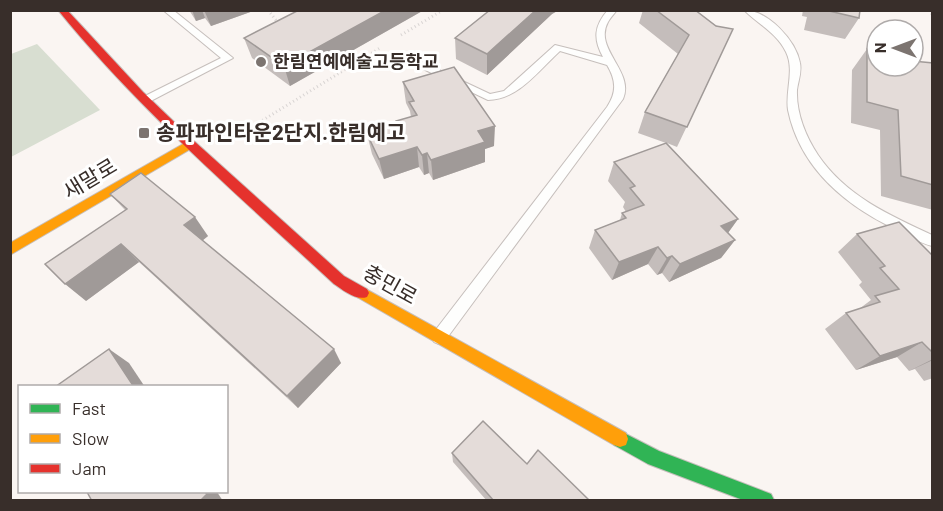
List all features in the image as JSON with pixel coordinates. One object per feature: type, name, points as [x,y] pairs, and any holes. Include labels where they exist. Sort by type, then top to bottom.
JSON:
[{"type":"street","name":"충민로","points":[[62,10],[145,100],[190,144],[339,280],[654,458],[765,501]]},
{"type":"street","name":"새말로","points":[[10,250],[190,144]]},
{"type":"lane","points":[[145,100],[228,58],[167,10]]},
{"type":"lane","points":[[439,337],[611,110],[620,94],[618,80],[599,41],[600,24],[613,10]]},
{"type":"lane","points":[[748,10],[775,30],[786,43],[796,62],[792,95],[800,133],[816,161],[836,185],[866,210],[933,241]]},
{"type":"lane","points":[[399,55],[488,97],[508,93],[558,46],[609,62]]},
{"type":"path","points":[[268,10],[284,29]]},
{"type":"path","points":[[394,40],[443,10]]},
{"type":"path","points":[[929,10],[933,14]]},
{"type":"path","points":[[204,157],[384,46]]},
{"type":"shaded area","points":[[37,44],[100,110],[11,157],[11,54]]},
{"type":"building","points":[[299,10],[386,10],[284,66],[244,38]]},
{"type":"building","points":[[490,10],[536,10],[487,54],[455,38]]},
{"type":"building","points":[[656,10],[695,10],[716,26],[733,29],[687,127],[645,112],[689,35]]},
{"type":"building","points":[[825,10],[860,10],[859,18]]},
{"type":"building","points":[[925,62],[933,63],[933,185],[901,176],[898,110],[867,102],[867,78],[925,78]]},
{"type":"building","points":[[454,67],[495,126],[478,131],[485,142],[431,160],[427,153],[422,155],[417,147],[379,159],[367,134],[397,125],[396,121],[417,115],[409,102],[414,101],[403,82]]},
{"type":"building","points":[[666,143],[738,219],[721,226],[735,240],[680,264],[672,256],[667,258],[658,247],[619,262],[595,230],[626,218],[622,213],[644,205],[630,188],[635,186],[614,162]]},
{"type":"building","points":[[141,173],[195,217],[184,225],[334,349],[287,396],[121,244],[65,284],[45,264],[127,209],[110,194]]},
{"type":"building","points":[[899,222],[933,256],[933,353],[922,342],[880,356],[846,313],[880,302],[875,296],[899,289],[880,268],[885,266],[857,234]]},
{"type":"building","points":[[109,349],[133,385],[58,385]]},
{"type":"building","points":[[483,421],[527,464],[538,450],[590,501],[494,501],[452,453]]},
{"type":"building","points":[[88,493],[207,494],[200,501],[92,501]]},
{"type":"traffic: fast","points":[[620,439],[654,458],[765,500]]},
{"type":"traffic: slow","points":[[10,250],[190,144]]},
{"type":"traffic: slow","points":[[362,293],[620,439]]},
{"type":"traffic: jam","points":[[62,10],[139,94],[190,144],[339,280],[362,293]]},
{"type":"place","name":"한림연예예술고등학교","points":[[261,62]]},
{"type":"place","name":"송파파인타운2단지.한림예고","points":[[144,133]]}]
